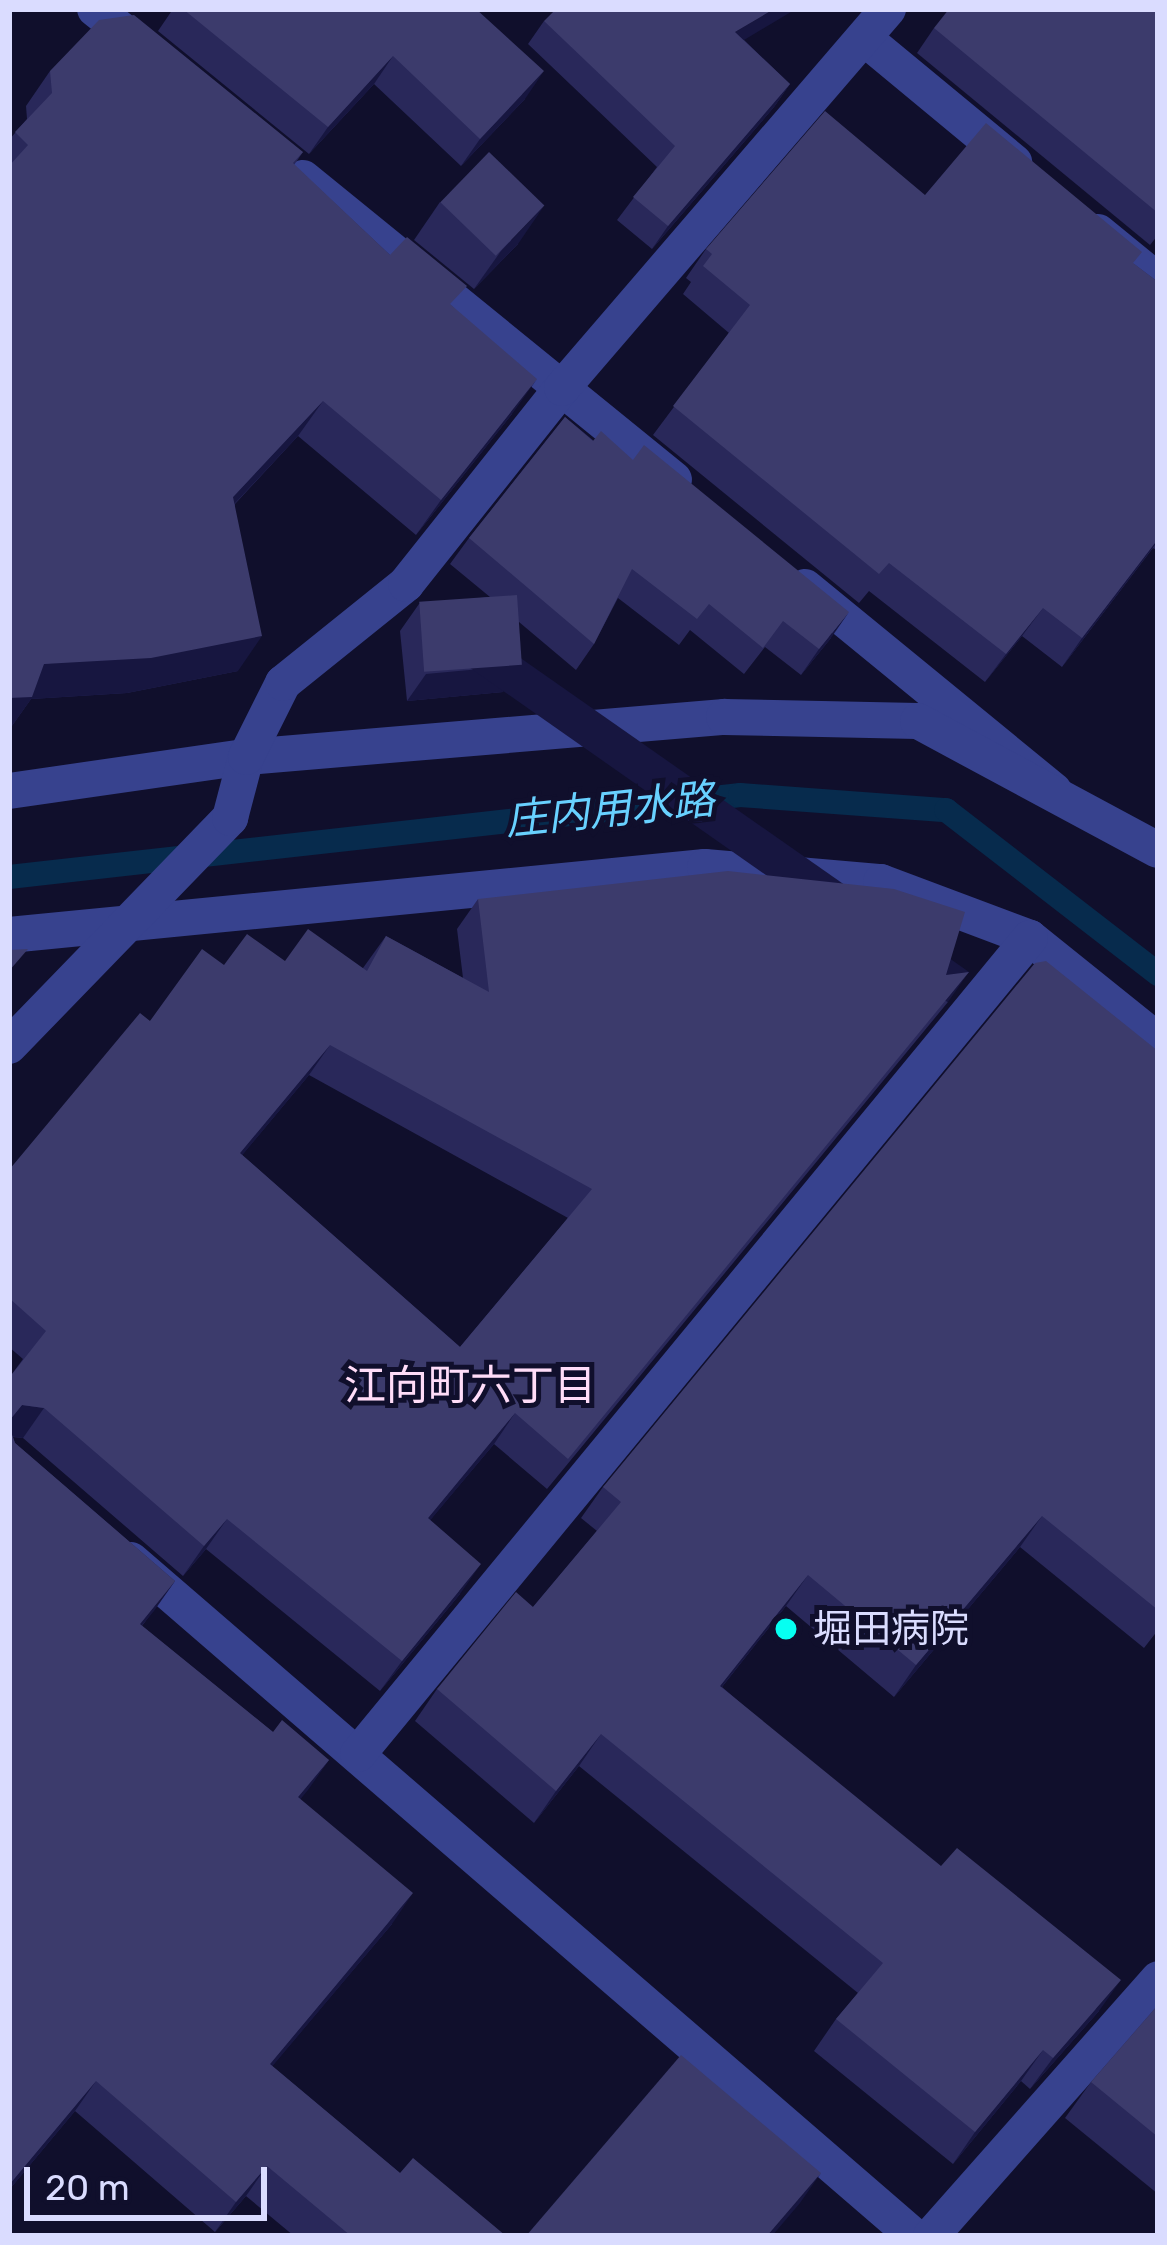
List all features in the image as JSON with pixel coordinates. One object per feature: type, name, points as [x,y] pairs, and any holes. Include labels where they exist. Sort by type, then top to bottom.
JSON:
[{"type":"street","points":[[95,9],[167,68]]},
{"type":"street","points":[[9,1046],[146,910],[230,818],[246,758],[283,682],[406,584],[562,388],[888,9]]},
{"type":"street","points":[[864,38],[1158,280]]},
{"type":"street","points":[[275,155],[707,508]]},
{"type":"street","points":[[780,567],[1054,790]]},
{"type":"street","points":[[9,791],[246,758],[724,717],[918,721],[1054,790],[1158,850]]},
{"type":"street","points":[[9,935],[146,910],[704,867],[881,882],[1030,938],[1158,1041]]},
{"type":"street","points":[[358,1754],[1030,938]]},
{"type":"street","points":[[96,1531],[914,2236]]},
{"type":"street","points":[[931,2236],[1158,1979]]},
{"type":"building","points":[[183,9],[476,9],[544,71],[480,139],[393,56],[328,127]]},
{"type":"building","points":[[556,9],[774,9],[735,32],[790,84],[668,226],[633,197],[675,146],[544,21]]},
{"type":"building","points":[[949,9],[1158,9],[1158,213],[934,28]]},
{"type":"building","points":[[134,15],[303,152],[293,163],[390,255],[407,237],[467,286],[450,304],[537,379],[441,500],[323,401],[233,497],[262,636],[151,658],[44,664],[32,697],[9,698],[9,166],[28,145],[15,132],[52,93],[50,71],[99,20]]},
{"type":"building","points":[[825,111],[925,195],[986,123],[1142,252],[1133,263],[1158,282],[1158,539],[1082,638],[1043,608],[1006,654],[889,563],[879,574],[673,406],[750,305],[703,266],[712,254],[706,249]]},
{"type":"building","points":[[489,152],[544,205],[496,256],[440,202]]},
{"type":"building","points":[[565,417],[593,441],[601,431],[633,460],[644,445],[849,612],[819,649],[783,621],[763,648],[709,604],[697,619],[632,569],[594,644],[469,538]]},
{"type":"building","points":[[517,595],[522,665],[424,672],[419,602]]},
{"type":"building","points":[[728,871],[894,889],[965,912],[946,975],[969,972],[568,1459],[515,1413],[428,1518],[481,1564],[402,1661],[227,1519],[204,1546],[44,1408],[22,1405],[9,1421],[9,1378],[46,1331],[9,1298],[9,1170],[140,1013],[150,1021],[202,949],[224,965],[247,934],[285,961],[308,929],[367,971],[386,936],[489,992],[478,899]],"holes":[[[330,1045],[592,1189],[460,1347],[240,1153]]]},
{"type":"building","points":[[28,949],[9,971],[9,950]]},
{"type":"building","points":[[1046,961],[1158,1051],[1158,1610],[1042,1516],[916,1665],[808,1575],[720,1686],[941,1866],[957,1848],[1121,1980],[1053,2058],[1043,2050],[975,2132],[836,2019],[883,1963],[601,1734],[556,1791],[437,1689],[516,1592],[533,1607],[621,1502],[603,1487],[1035,963]]},
{"type":"building","points":[[9,1426],[15,1443],[175,1581],[140,1624],[273,1732],[282,1720],[329,1760],[298,1797],[413,1893],[270,2064],[400,2173],[413,2158],[506,2236],[351,2236],[267,2166],[236,2202],[96,2081],[9,2185]]},
{"type":"building","points":[[1158,2005],[1158,2137],[1091,2082]]},
{"type":"building","points":[[681,2055],[821,2173],[767,2236],[526,2236]]},
{"type":"waterway","name":"庄内用水路","points":[[9,877],[740,795],[946,810],[1158,974]]},
{"type":"place","name":"堀田病院","points":[[786,1629]]},
{"type":"district","name":"江向町六丁目","points":[[470,1386]]}]
